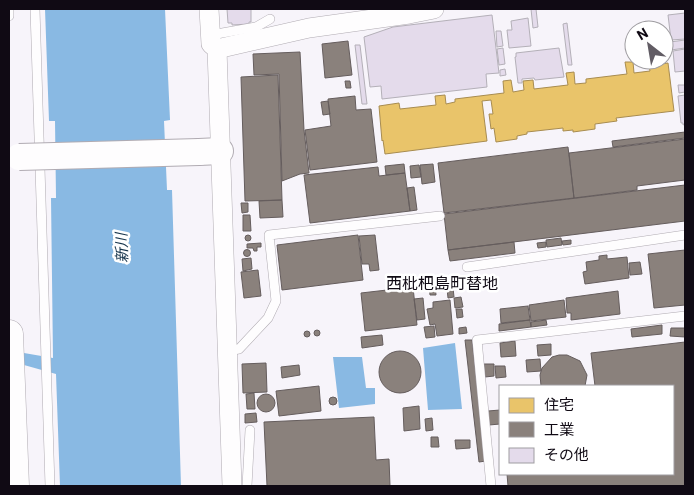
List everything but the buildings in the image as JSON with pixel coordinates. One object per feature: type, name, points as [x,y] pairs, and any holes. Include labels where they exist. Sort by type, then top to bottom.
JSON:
[{"type":"main road","points":[[9,334],[15,486]]},
{"type":"street","points":[[209,9],[214,42],[210,151],[227,350],[232,486]]},
{"type":"street","points":[[214,42],[434,9]]},
{"type":"street","points":[[14,157],[210,151]]},
{"type":"lane","points":[[9,9],[9,16]]},
{"type":"lane","points":[[35,9],[50,486]]},
{"type":"lane","points":[[214,42],[256,27],[270,19]]},
{"type":"lane","points":[[227,350],[239,349],[268,318],[276,301],[269,235],[440,216]]},
{"type":"lane","points":[[467,268],[685,235]]},
{"type":"lane","points":[[491,486],[477,340],[685,316]]},
{"type":"lane","points":[[247,486],[250,430]]},
{"type":"water","name":"新川","points":[[45,9],[165,9],[170,120],[164,121],[167,190],[172,190],[181,486],[60,486],[56,374],[24,365],[24,353],[53,358],[51,198],[56,198],[55,121],[49,121]]},
{"type":"water","points":[[455,343],[462,409],[428,410],[423,348]]},
{"type":"water","points":[[333,357],[362,357],[366,388],[375,388],[375,404],[339,408]]},
{"type":"district","name":"西枇杷島町替地","points":[[442,283]]}]
